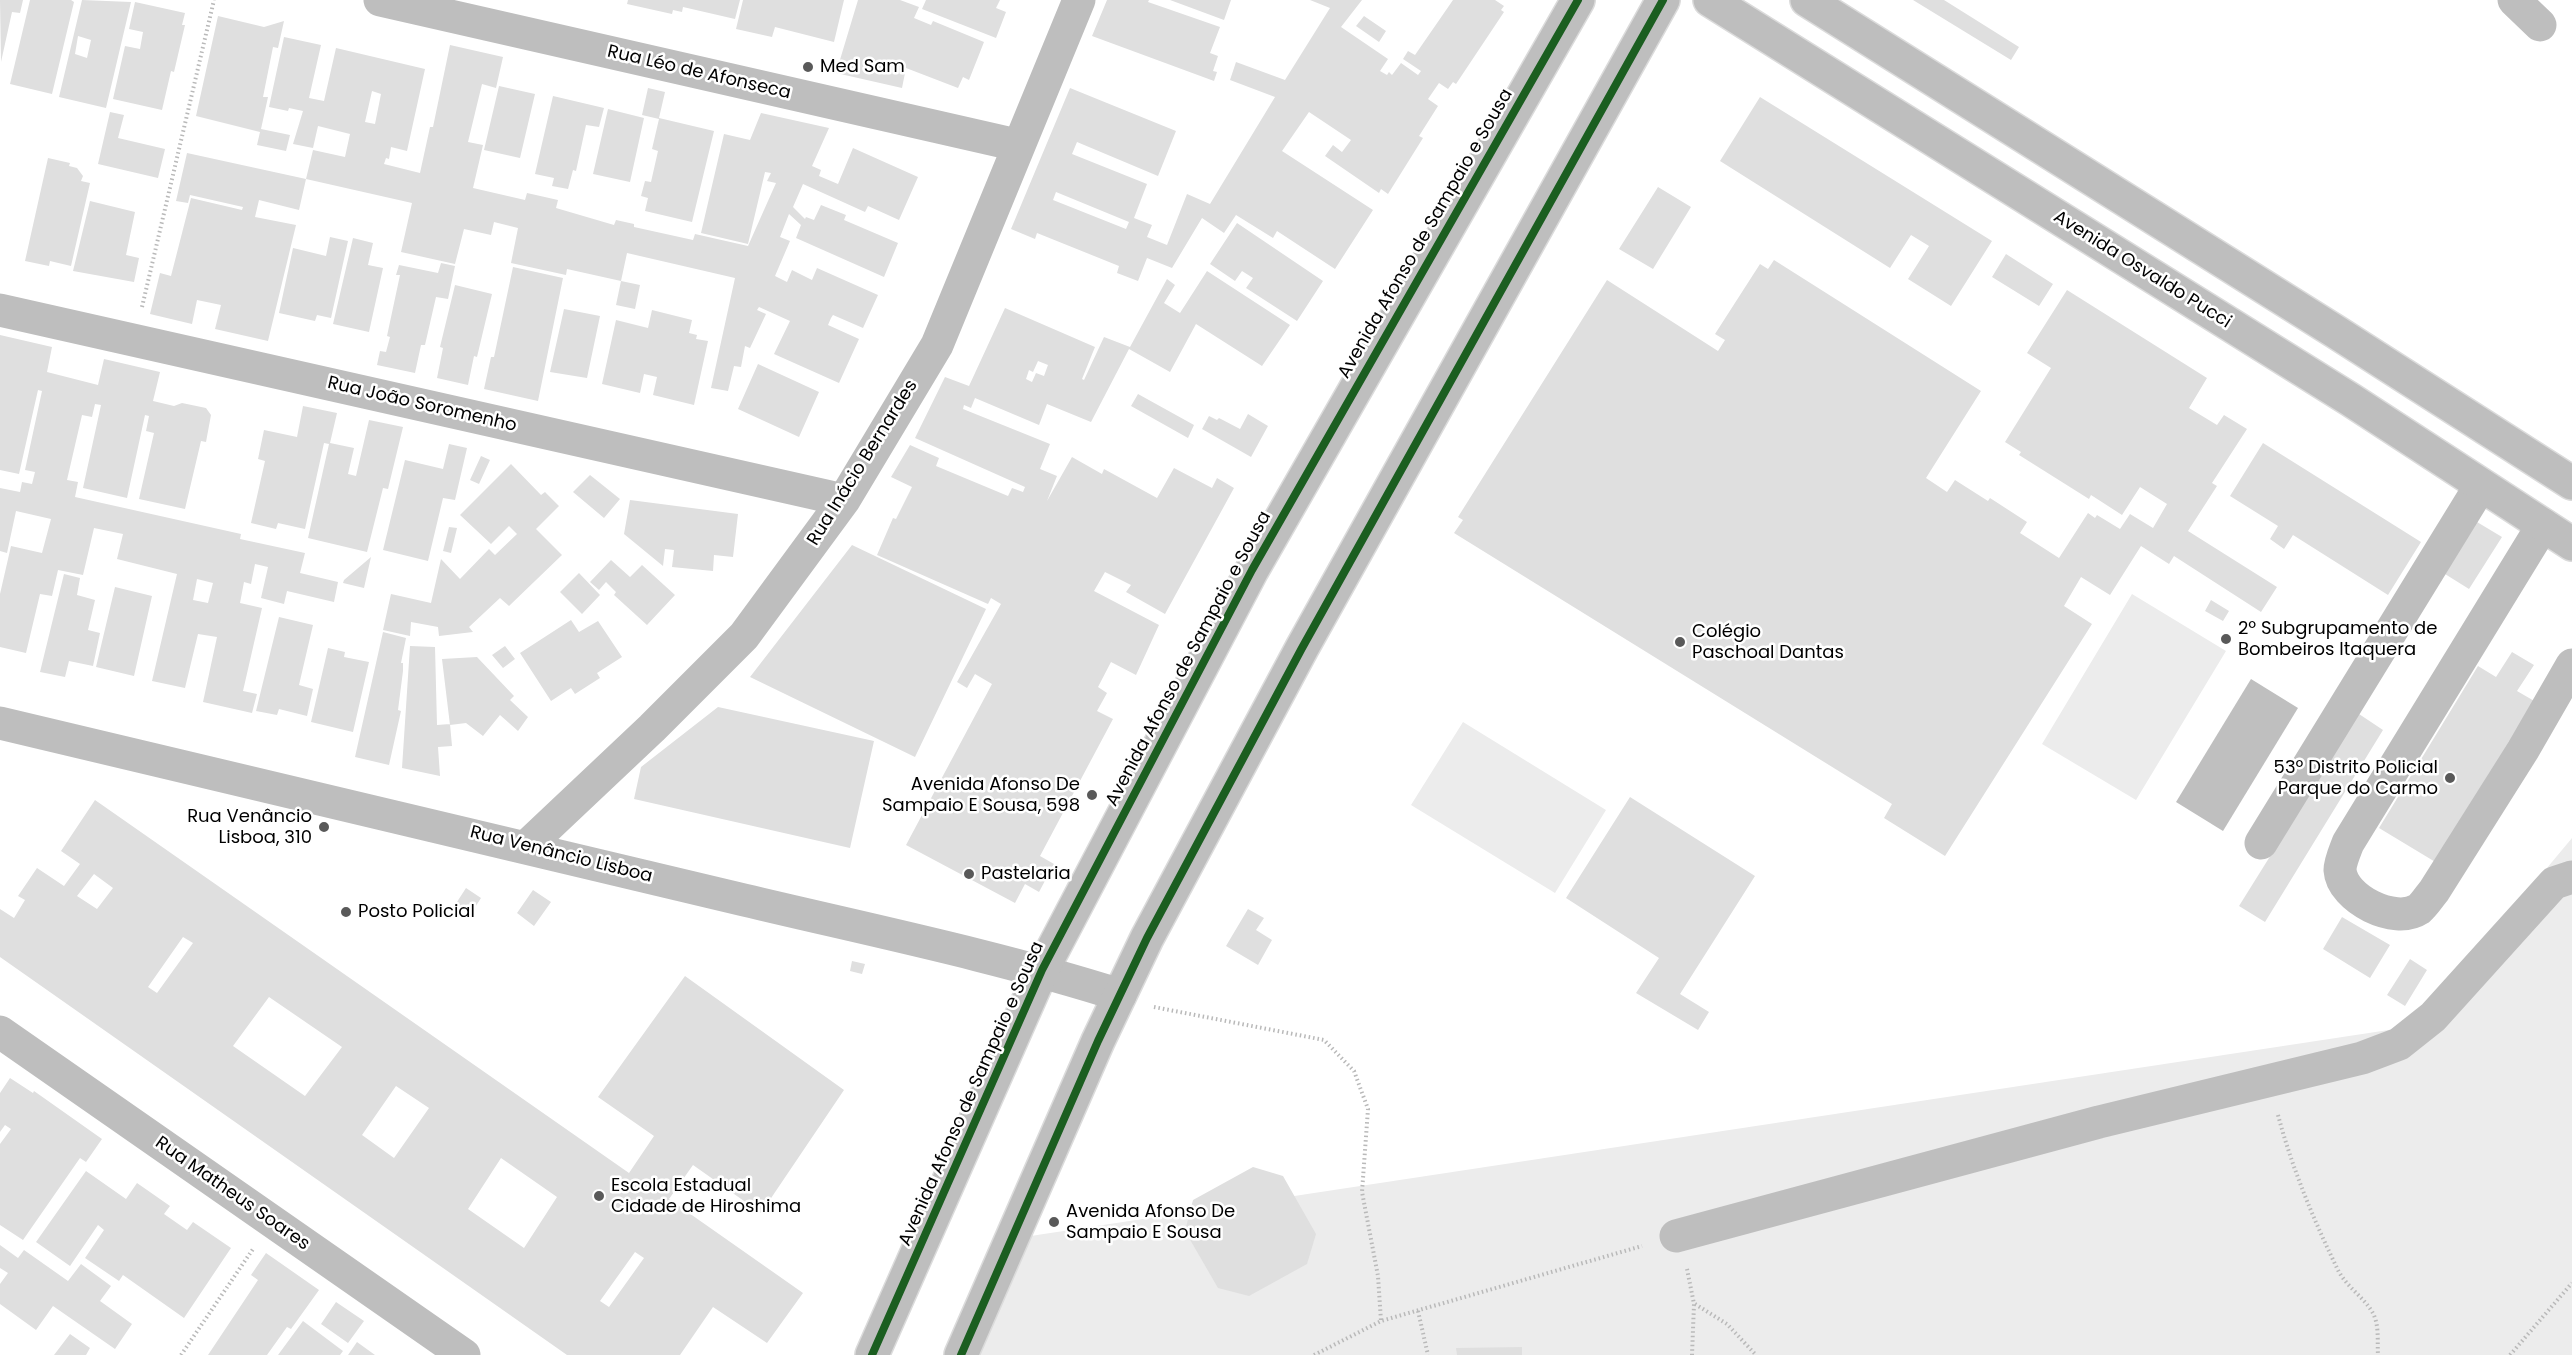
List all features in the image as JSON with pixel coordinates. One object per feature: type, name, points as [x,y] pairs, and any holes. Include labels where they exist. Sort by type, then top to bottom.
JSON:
[{"type":"main road","name":"Rua Léo de Afonseca","points":[[380,0],[1017,145]]},
{"type":"main road","name":"Rua Inácio Bernardes","points":[[527,846],[652,728],[744,636],[844,500],[937,345],[1017,145],[1079,0]]},
{"type":"main road","name":"Avenida Afonso de Sampaio e Sousa","points":[[872,1355],[1042,970],[1252,570],[1578,0]]},
{"type":"main road","points":[[961,1355],[1011,1238],[1147,938],[1308,637],[1663,0]]},
{"type":"main road","name":"Avenida Osvaldo Pucci","points":[[1710,0],[2351,400],[2572,544]]},
{"type":"main road","points":[[1807,0],[2326,325],[2572,483]]},
{"type":"main road","points":[[2514,0],[2540,25]]},
{"type":"main road","name":"Rua João Soromenho","points":[[0,310],[844,500]]},
{"type":"main road","points":[[2261,843],[2481,485]]},
{"type":"main road","points":[[2543,525],[2348,843],[2340,870],[2348,888],[2365,904],[2394,915],[2418,910],[2434,891],[2523,750],[2572,665]]},
{"type":"main road","name":"Rua Venâncio Lisboa","points":[[0,723],[527,846],[1042,970],[1120,995]]},
{"type":"main road","points":[[1676,1236],[2099,1122],[2362,1058],[2399,1044],[2433,1017],[2563,880],[2572,849]]},
{"type":"main road","name":"Rua Matheus Soares","points":[[0,1032],[464,1355]]},
{"type":"path","points":[[135,340],[214,0]]},
{"type":"path","points":[[1120,995],[1163,1010],[1324,1040],[1354,1071],[1368,1109],[1362,1192],[1378,1276],[1381,1321]]},
{"type":"path","points":[[2269,1082],[2287,1150],[2326,1245],[2340,1274],[2371,1310],[2377,1326],[2378,1355]]},
{"type":"path","points":[[181,1355],[272,1221]]},
{"type":"path","points":[[1314,1355],[1381,1321],[1676,1236],[1688,1274],[1694,1304],[1692,1355]]},
{"type":"path","points":[[2510,1355],[2572,1283]]},
{"type":"path","points":[[1694,1304],[1726,1324],[1756,1355]]},
{"type":"path","points":[[1418,1311],[1428,1355]]},
{"type":"shaded area","points":[[2132,594],[2226,651],[2136,800],[2042,744]]},
{"type":"shaded area","points":[[2251,679],[2298,708],[2223,831],[2176,802]]},
{"type":"shaded area","points":[[1463,722],[1606,810],[1555,893],[1411,805]]},
{"type":"shaded area","points":[[2572,838],[2572,1355],[976,1355],[1024,1237],[2415,1026]]},
{"type":"building","points":[[0,0],[23,0],[20,13],[12,12],[1,62]]},
{"type":"building","points":[[30,0],[71,0],[74,2],[52,94],[10,84]]},
{"type":"building","points":[[82,0],[131,2],[106,108],[59,97]],"holes":[[[78,36],[91,40],[87,58],[75,54]]]},
{"type":"building","points":[[628,0],[740,0],[735,19],[683,7],[682,12],[673,10],[672,14],[627,4]]},
{"type":"building","points":[[743,0],[844,0],[834,42],[775,27],[772,37],[736,29]]},
{"type":"building","points":[[858,0],[900,0],[919,7],[914,18],[931,25],[933,21],[984,42],[969,80],[963,77],[958,88],[906,68],[902,88],[836,73]]},
{"type":"building","points":[[926,0],[1000,0],[996,8],[1006,12],[996,38],[922,9]]},
{"type":"building","points":[[1107,0],[1149,0],[1148,2],[1220,27],[1210,53],[1218,56],[1213,71],[1217,72],[1214,81],[1092,36]]},
{"type":"building","points":[[1170,0],[1231,0],[1224,20]]},
{"type":"building","points":[[1310,0],[1362,0],[1341,27],[1388,59],[1380,71],[1387,75],[1389,72],[1392,75],[1401,63],[1418,75],[1421,71],[1403,59],[1408,51],[1415,55],[1453,0],[1495,0],[1504,6],[1501,10],[1504,12],[1456,84],[1453,82],[1448,89],[1439,83],[1428,99],[1438,106],[1419,136],[1423,138],[1388,194],[1381,189],[1379,193],[1325,156],[1333,145],[1342,152],[1351,140],[1309,112],[1282,151],[1373,210],[1335,269],[1277,231],[1273,238],[1236,215],[1224,233],[1202,218],[1172,268],[1147,258],[1138,281],[1117,273],[1119,266],[1037,233],[1035,239],[1011,229],[1070,88],[1176,131],[1158,176],[1077,142],[1072,154],[1147,184],[1134,218],[1152,225],[1147,237],[1167,245],[1187,194],[1210,204],[1275,97],[1230,80],[1236,62],[1285,80],[1330,8]],"holes":[[[1056,192],[1129,222],[1126,229],[1053,200]]]},
{"type":"building","points":[[1913,0],[1944,0],[2019,47],[2011,60]]},
{"type":"building","points":[[135,2],[185,13],[182,25],[185,25],[174,72],[171,71],[162,110],[113,99],[125,46],[140,49],[143,32],[129,29]]},
{"type":"building","points":[[218,16],[264,27],[284,21],[278,48],[273,47],[263,97],[268,97],[261,129],[290,135],[286,151],[257,145],[260,132],[196,116]]},
{"type":"building","points":[[1364,16],[1386,31],[1379,42],[1356,26]]},
{"type":"building","points":[[284,37],[321,45],[309,98],[324,101],[336,48],[425,69],[407,151],[391,147],[389,159],[386,158],[384,164],[420,173],[430,127],[433,127],[450,45],[503,57],[496,88],[482,84],[468,142],[483,145],[473,188],[525,200],[527,193],[558,200],[556,208],[614,225],[616,220],[634,224],[634,227],[693,240],[695,234],[748,246],[776,183],[767,181],[771,173],[765,172],[748,244],[701,233],[724,134],[750,140],[761,113],[829,128],[812,166],[821,170],[819,176],[838,184],[853,148],[918,177],[899,220],[868,206],[865,212],[803,184],[793,207],[805,219],[806,217],[814,220],[821,205],[846,215],[844,220],[898,243],[884,277],[796,238],[801,225],[789,214],[780,237],[790,241],[775,276],[787,282],[792,270],[812,280],[817,268],[878,295],[863,328],[833,315],[831,318],[828,325],[859,339],[839,383],[774,354],[790,321],[759,307],[757,310],[766,314],[750,348],[745,346],[741,367],[734,366],[728,391],[711,388],[735,278],[627,253],[621,281],[567,269],[566,275],[511,263],[518,228],[494,222],[491,235],[464,229],[455,264],[401,252],[412,203],[306,179],[313,150],[345,157],[350,134],[318,126],[313,148],[293,144],[303,111],[269,107]],"holes":[[[372,91],[381,94],[375,124],[365,122]]]},
{"type":"building","points":[[499,86],[535,94],[520,158],[484,150]]},
{"type":"building","points":[[648,88],[665,92],[659,118],[714,131],[692,222],[645,211],[648,198],[641,196],[645,181],[651,182],[658,151],[652,149],[659,119],[642,115]]},
{"type":"building","points":[[553,96],[604,108],[599,127],[586,125],[576,171],[573,170],[568,189],[552,186],[554,178],[535,174]]},
{"type":"building","points":[[1760,97],[1992,241],[1951,306],[1908,279],[1929,246],[1911,235],[1890,268],[1720,161]]},
{"type":"building","points":[[608,109],[644,118],[630,182],[593,174]]},
{"type":"building","points":[[110,112],[124,115],[118,138],[165,149],[158,178],[98,164]]},
{"type":"building","points":[[187,153],[306,179],[299,210],[259,200],[255,217],[296,225],[268,341],[215,329],[221,305],[197,300],[192,324],[150,314],[160,273],[171,276],[191,198],[242,210],[243,207],[190,195],[188,203],[176,201]]},
{"type":"building","points":[[48,158],[70,163],[69,166],[77,168],[83,176],[81,181],[90,183],[71,266],[50,261],[49,266],[25,261]]},
{"type":"building","points":[[1658,187],[1691,207],[1653,269],[1619,249]]},
{"type":"building","points":[[90,201],[135,212],[126,255],[139,258],[134,282],[73,271]]},
{"type":"building","points":[[1237,223],[1323,281],[1297,321],[1246,288],[1253,278],[1242,271],[1235,281],[1210,264]]},
{"type":"building","points":[[330,237],[348,241],[331,318],[317,315],[315,321],[279,313],[293,248],[326,256]]},
{"type":"building","points":[[353,238],[373,243],[368,265],[383,268],[369,332],[333,324]]},
{"type":"building","points":[[2006,254],[2053,284],[2039,306],[1992,277]]},
{"type":"building","points":[[1774,260],[1981,391],[1926,478],[1947,492],[1955,480],[1988,501],[1990,498],[2027,522],[2020,533],[2059,558],[2088,513],[2095,518],[2097,515],[2120,529],[2130,514],[2153,528],[2167,504],[2140,487],[2122,515],[2091,495],[2089,499],[2019,455],[2021,452],[2005,442],[2051,368],[2027,353],[2067,290],[2207,378],[2189,408],[2217,425],[2224,415],[2247,429],[2212,483],[2217,486],[2188,531],[2277,587],[2261,612],[2174,556],[2169,564],[2141,546],[2110,595],[2081,577],[2064,606],[2092,624],[1945,856],[1884,818],[1892,804],[1454,533],[1463,520],[1458,517],[1607,280],[1718,351],[1725,340],[1715,334],[1760,264],[1768,269]]},
{"type":"building","points":[[441,263],[455,266],[448,299],[436,297],[425,345],[421,345],[415,373],[377,365],[380,351],[386,352],[390,337],[387,336],[400,275],[396,275],[399,265],[438,273]]},
{"type":"building","points":[[513,267],[563,278],[538,401],[484,389],[491,357],[494,357]]},
{"type":"building","points":[[1207,271],[1290,325],[1262,366],[1196,324],[1170,372],[1129,349],[1091,422],[1047,404],[1039,425],[975,398],[971,408],[964,405],[963,409],[1050,444],[1040,469],[1057,476],[1047,501],[1072,457],[1102,474],[1104,469],[1157,498],[1174,468],[1212,488],[1217,478],[1234,488],[1165,614],[1126,592],[1131,585],[1105,572],[1094,591],[1159,625],[1136,675],[1111,662],[1098,687],[1107,693],[1097,711],[1113,719],[1040,856],[1054,864],[1039,892],[1025,884],[1015,903],[906,845],[992,684],[975,674],[967,688],[957,682],[1001,604],[991,598],[988,604],[877,555],[893,518],[896,519],[912,487],[891,477],[910,445],[939,458],[936,466],[1008,496],[1012,488],[1023,492],[1025,487],[915,438],[945,377],[969,386],[1005,308],[1095,347],[1082,379],[1084,380],[1104,337],[1130,347],[1167,279],[1175,285],[1164,303],[1180,313]],"holes":[[[1038,361],[1048,365],[1044,376],[1036,373],[1032,382],[1026,379],[1029,370],[1033,372]]]},
{"type":"building","points":[[621,281],[640,285],[635,309],[616,305]]},
{"type":"building","points":[[455,285],[492,294],[468,385],[437,378],[443,348],[440,347]]},
{"type":"building","points":[[564,309],[600,316],[587,378],[550,372]]},
{"type":"building","points":[[652,310],[692,320],[689,333],[697,335],[696,339],[708,341],[694,405],[653,395],[657,377],[644,374],[640,393],[602,384],[616,320],[648,328]]},
{"type":"building","points":[[0,335],[52,347],[47,372],[98,385],[104,359],[160,372],[153,401],[174,406],[182,403],[206,408],[211,415],[206,442],[201,441],[185,509],[139,499],[154,433],[146,431],[149,416],[145,415],[127,498],[83,488],[101,405],[95,404],[92,417],[82,415],[67,480],[78,482],[75,497],[241,534],[240,539],[305,553],[300,573],[338,582],[334,602],[287,591],[284,604],[261,598],[268,567],[255,564],[251,584],[244,582],[240,603],[262,608],[243,691],[257,694],[252,713],[203,702],[217,637],[198,634],[185,688],[152,681],[177,574],[117,559],[123,534],[94,528],[83,575],[58,570],[52,596],[40,594],[26,653],[0,647],[0,594],[11,546],[42,553],[51,519],[16,511],[7,553],[0,551],[0,488],[20,492],[22,482],[32,484],[35,472],[25,470],[42,391],[38,390],[19,474],[0,470]],"holes":[[[197,579],[213,583],[208,603],[193,600]]]},
{"type":"building","points":[[758,364],[819,392],[799,437],[738,409]]},
{"type":"building","points":[[1138,394],[1194,425],[1188,438],[1131,406]]},
{"type":"building","points":[[303,406],[337,413],[330,443],[354,448],[348,474],[356,476],[369,420],[403,427],[388,489],[383,488],[367,552],[308,538],[329,444],[324,443],[305,529],[278,523],[276,529],[251,523],[265,461],[258,459],[264,430],[297,437]]},
{"type":"building","points":[[1248,414],[1268,426],[1251,457],[1202,429],[1209,416],[1217,420],[1219,418],[1240,429]]},
{"type":"building","points":[[2263,443],[2421,542],[2388,595],[2293,535],[2284,549],[2270,539],[2278,526],[2230,496]]},
{"type":"building","points":[[449,444],[467,448],[455,500],[443,498],[428,561],[383,550],[405,460],[443,469]]},
{"type":"building","points":[[481,456],[490,460],[479,484],[470,480]]},
{"type":"building","points":[[511,464],[541,495],[545,492],[559,506],[536,529],[562,555],[509,606],[500,598],[469,627],[473,632],[439,636],[438,627],[411,622],[410,636],[383,630],[391,594],[431,603],[441,559],[460,579],[489,549],[495,555],[517,534],[509,526],[491,544],[460,515]]},
{"type":"building","points":[[590,475],[620,499],[604,518],[573,492]]},
{"type":"building","points":[[630,500],[738,514],[733,557],[714,555],[713,571],[672,567],[674,550],[665,549],[663,566],[624,534]]},
{"type":"building","points":[[2477,522],[2502,537],[2469,589],[2445,574]]},
{"type":"building","points":[[449,527],[457,528],[451,553],[443,551]]},
{"type":"building","points":[[852,545],[986,609],[915,757],[750,677]]},
{"type":"building","points":[[371,557],[364,588],[343,583],[344,580]]},
{"type":"building","points":[[611,560],[630,577],[642,565],[675,595],[647,625],[614,595],[616,592],[606,582],[599,590],[590,582]]},
{"type":"building","points":[[579,573],[600,595],[582,614],[560,592]]},
{"type":"building","points":[[64,574],[80,578],[77,595],[95,600],[88,630],[100,633],[93,666],[69,661],[65,677],[40,672]]},
{"type":"building","points":[[115,587],[152,596],[134,676],[96,667]]},
{"type":"building","points":[[2211,600],[2229,611],[2223,621],[2205,611]]},
{"type":"building","points":[[279,617],[313,625],[299,685],[313,689],[307,716],[279,709],[277,715],[256,711]]},
{"type":"building","points":[[571,620],[579,632],[598,621],[622,657],[597,673],[600,678],[575,694],[571,688],[551,701],[520,653]]},
{"type":"building","points":[[383,632],[406,638],[401,663],[403,663],[403,671],[398,710],[401,711],[389,765],[355,757]]},
{"type":"building","points":[[410,646],[435,647],[437,725],[450,724],[452,746],[438,747],[440,776],[402,768]]},
{"type":"building","points":[[505,646],[515,659],[503,668],[492,655]]},
{"type":"building","points":[[328,648],[345,652],[344,657],[369,662],[353,732],[311,722]]},
{"type":"building","points":[[2512,652],[2534,665],[2517,691],[2536,702],[2437,863],[2379,828],[2478,666],[2496,677]]},
{"type":"building","points":[[477,657],[514,696],[510,700],[528,717],[518,731],[500,715],[483,736],[466,723],[450,725],[442,659]]},
{"type":"building","points":[[718,707],[874,741],[850,848],[634,799],[641,767]]},
{"type":"building","points":[[2359,714],[2383,730],[2265,922],[2239,906]]},
{"type":"building","points":[[1630,797],[1755,876],[1680,994],[1709,1012],[1698,1030],[1636,993],[1659,958],[1566,898]]},
{"type":"building","points":[[95,800],[629,1173],[654,1136],[598,1097],[685,976],[844,1090],[761,1213],[693,1165],[669,1199],[803,1293],[767,1343],[713,1307],[680,1355],[567,1355],[0,957],[0,909],[14,918],[25,900],[18,896],[37,868],[64,886],[80,864],[61,851]],"holes":[[[94,874],[113,888],[97,909],[77,896]],[[183,937],[193,943],[157,993],[148,987]],[[269,997],[342,1047],[305,1096],[233,1046]],[[396,1086],[429,1108],[394,1158],[362,1135]],[[501,1158],[557,1197],[524,1248],[468,1209]],[[635,1252],[644,1258],[609,1307],[600,1301]]]},
{"type":"building","points":[[466,888],[481,898],[470,915],[455,905]]},
{"type":"building","points":[[533,890],[551,902],[534,926],[517,913]]},
{"type":"building","points":[[1248,909],[1264,918],[1256,930],[1272,940],[1258,965],[1226,946]]},
{"type":"building","points":[[2342,917],[2390,945],[2370,978],[2323,949]]},
{"type":"building","points":[[2410,959],[2427,970],[2405,1006],[2387,995]]},
{"type":"building","points":[[852,961],[865,964],[862,974],[850,971]]},
{"type":"building","points":[[10,1078],[33,1093],[34,1091],[102,1139],[86,1162],[80,1158],[23,1240],[0,1225],[0,1144],[11,1129],[5,1125],[0,1132],[0,1093]]},
{"type":"building","points":[[1253,1167],[1283,1176],[1316,1234],[1307,1264],[1249,1296],[1218,1288],[1185,1231],[1193,1200]]},
{"type":"building","points":[[86,1171],[126,1199],[137,1183],[170,1206],[164,1214],[187,1230],[193,1222],[231,1248],[184,1318],[123,1275],[119,1281],[85,1258],[104,1230],[98,1225],[70,1266],[36,1242]]},
{"type":"building","points":[[0,1245],[18,1258],[24,1250],[68,1281],[81,1264],[111,1286],[100,1301],[132,1324],[115,1349],[53,1306],[36,1330],[0,1304],[0,1284],[8,1273],[0,1268]]},
{"type":"building","points":[[266,1253],[319,1290],[291,1329],[287,1327],[267,1355],[208,1355],[258,1280],[251,1275]]},
{"type":"building","points":[[336,1302],[364,1321],[348,1343],[321,1324]]},
{"type":"building","points":[[303,1321],[343,1351],[340,1355],[278,1355]]},
{"type":"building","points":[[70,1334],[90,1348],[86,1355],[54,1355]]},
{"type":"building","points":[[357,1342],[375,1355],[348,1355]]},
{"type":"building","points":[[1522,1347],[1522,1355],[1457,1355],[1456,1348]]},
{"type":"cycle path","points":[[872,1355],[1042,970],[1252,570],[1578,0]]},
{"type":"cycle path","points":[[961,1355],[1098,1041],[1147,938],[1302,648],[1663,0]]},
{"type":"place","name":"Med Sam","points":[[808,67]]},
{"type":"place","name":"2º Subgrupamento de Bombeiros Itaquera","points":[[2226,639]]},
{"type":"place","name":"Colégio Paschoal Dantas","points":[[1680,642]]},
{"type":"place","name":"53º Distrito Policial Parque do Carmo","points":[[2450,778]]},
{"type":"place","name":"Avenida Afonso De Sampaio E Sousa, 598","points":[[1092,795]]},
{"type":"place","name":"Rua Venâncio Lisboa, 310","points":[[324,827]]},
{"type":"place","name":"Pastelaria","points":[[969,874]]},
{"type":"place","name":"Posto Policial","points":[[346,912]]},
{"type":"place","name":"Escola Estadual Cidade de Hiroshima","points":[[599,1196]]},
{"type":"place","name":"Avenida Afonso De Sampaio E Sousa","points":[[1054,1222]]}]
